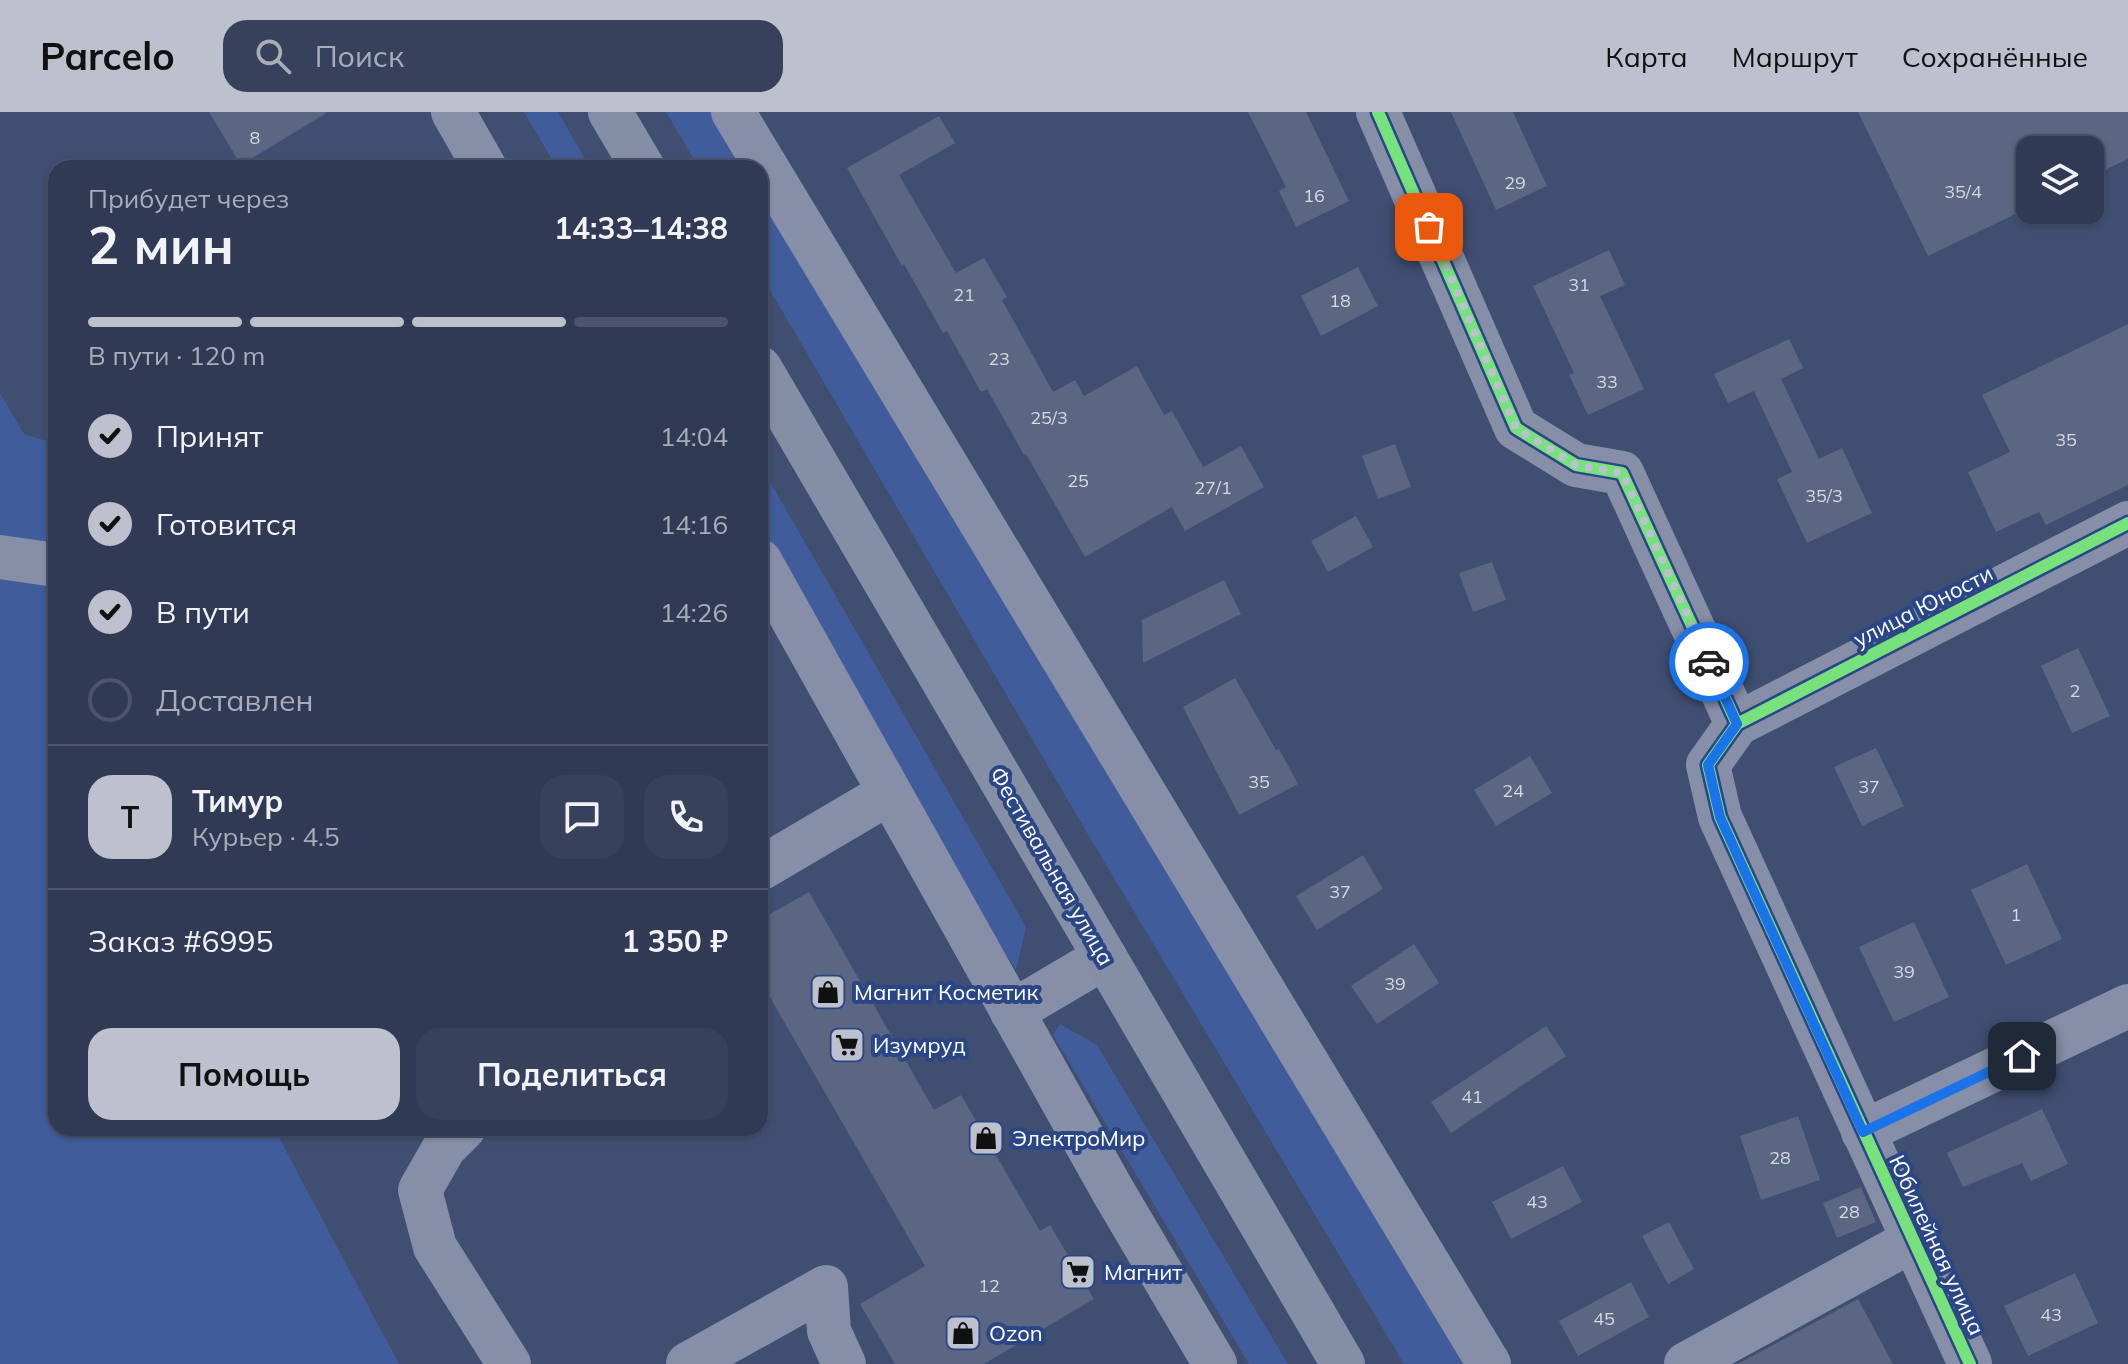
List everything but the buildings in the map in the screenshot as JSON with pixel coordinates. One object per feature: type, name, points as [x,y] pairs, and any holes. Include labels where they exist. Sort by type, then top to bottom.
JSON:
[{"type":"main road","points":[[610,112],[638,160]]},
{"type":"main road","name":"Фестивальная улица","points":[[768,396],[1105,957],[1343,1364]]},
{"type":"street","points":[[453,112],[480,160]]},
{"type":"street","points":[[733,112],[762,160]]},
{"type":"street","points":[[1378,112],[1516,428],[1576,465],[1622,473],[1737,724]]},
{"type":"street","points":[[768,170],[1489,1364]]},
{"type":"street","name":"улица Юности","points":[[1737,724],[2128,523]]},
{"type":"street","points":[[0,557],[48,564]]},
{"type":"street","points":[[768,575],[1114,1193],[1215,1364]]},
{"type":"street","name":"Юбилейная улица","points":[[1737,724],[1708,765],[1720,817],[1970,1364]]},
{"type":"street","points":[[768,864],[889,793]]},
{"type":"street","points":[[1012,1012],[1105,957]]},
{"type":"street","points":[[1863,1132],[2128,1006]]},
{"type":"street","points":[[456,1136],[444,1148],[420,1190],[435,1247],[509,1364]]},
{"type":"street","points":[[1686,1364],[1913,1240]]},
{"type":"street","points":[[688,1364],[826,1287],[829,1331],[844,1364]]},
{"type":"shaded area","points":[[524,112],[558,112],[585,160],[552,160]]},
{"type":"shaded area","points":[[666,112],[713,112],[742,160],[694,160]]},
{"type":"shaded area","points":[[768,203],[1468,1364],[1404,1364],[1086,831],[768,287]]},
{"type":"shaded area","points":[[0,393],[24,434],[48,442],[48,1136],[278,1136],[399,1364],[0,1364]]},
{"type":"shaded area","points":[[768,478],[1026,927],[1016,970],[987,926],[768,537]]},
{"type":"shaded area","points":[[1060,1024],[1097,1045],[1288,1364],[1249,1364],[1053,1035]]},
{"type":"cycle path","points":[[1378,112],[1516,428],[1576,465],[1622,473],[1737,724]]},
{"type":"cycle path","points":[[1970,1364],[1720,817],[1708,765],[1737,724],[2128,523]]},
{"type":"way so far","points":[[1429,227],[1516,428],[1576,465],[1622,473],[1709,662]]},
{"type":"place","name":"Магнит Косметик","points":[[828,992]]},
{"type":"place","name":"Изумруд","points":[[847,1045]]},
{"type":"place","name":"ЭлектроМир","points":[[986,1138]]},
{"type":"place","name":"Магнит","points":[[1078,1272]]},
{"type":"place","name":"Ozon","points":[[963,1333]]},
{"type":"route","points":[[1709,662],[1737,724],[1708,765],[1720,817],[1863,1132],[2022,1056]]}]
